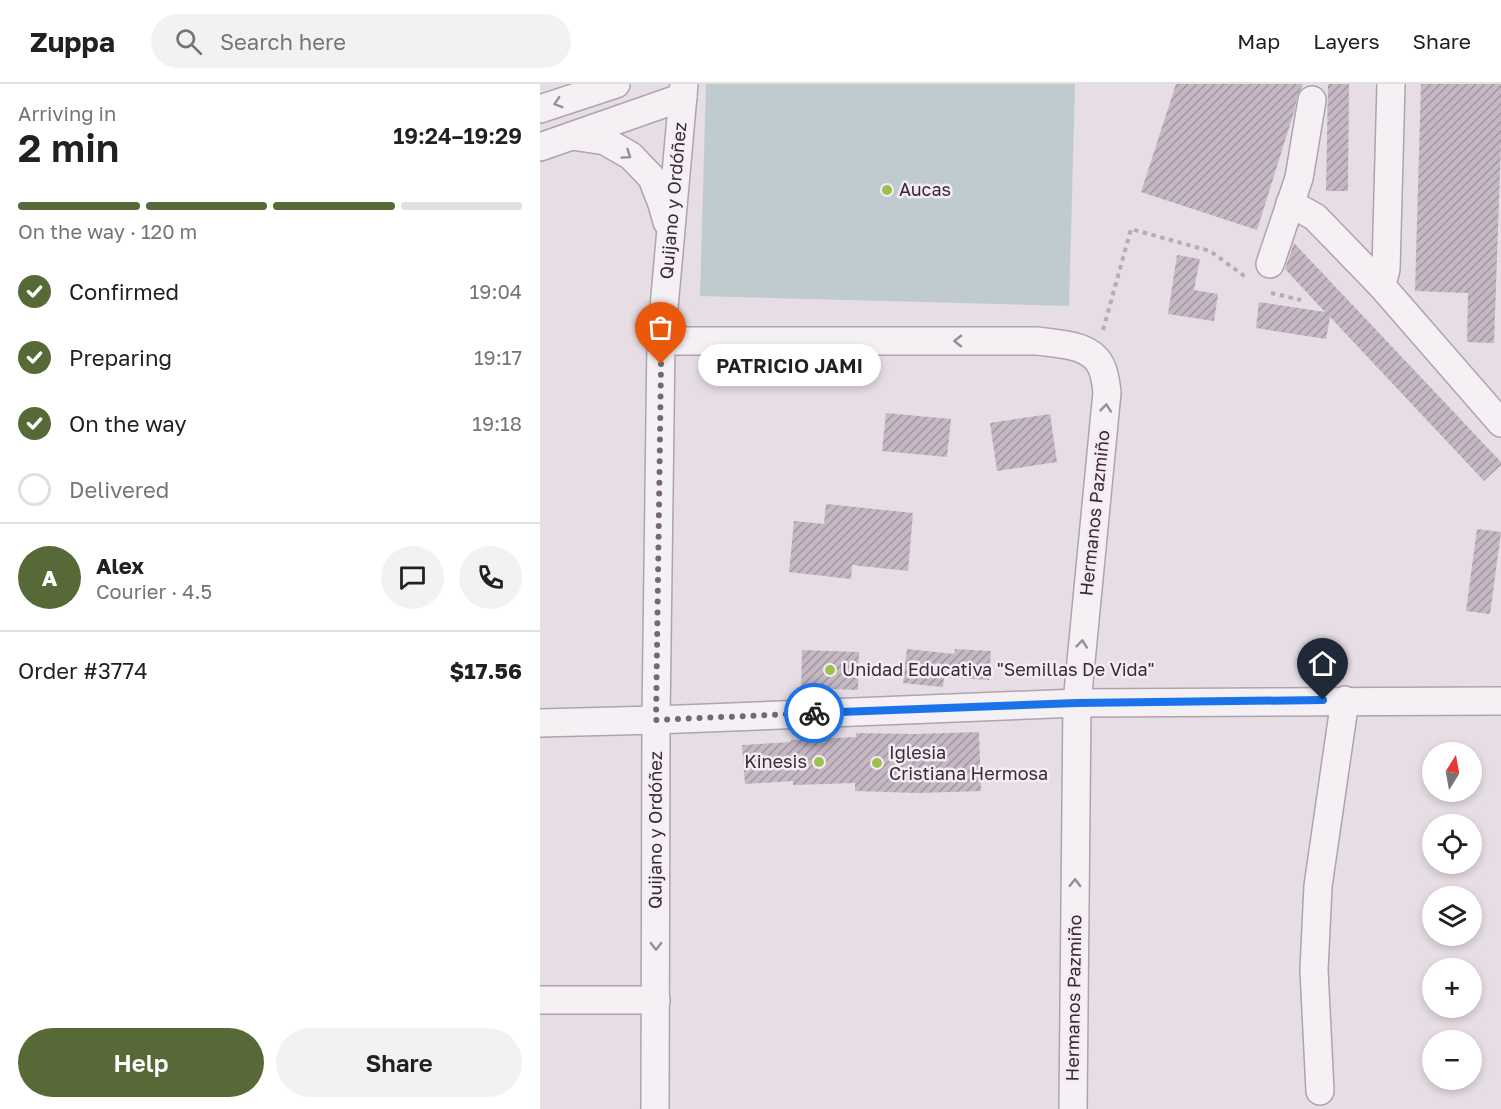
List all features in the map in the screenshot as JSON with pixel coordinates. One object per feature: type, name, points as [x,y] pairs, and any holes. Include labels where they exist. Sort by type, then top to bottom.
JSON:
[{"type":"street","points":[[540,109],[616,84]]},
{"type":"street","points":[[1380,284],[1386,269],[1391,84]]},
{"type":"street","points":[[540,147],[684,91]]},
{"type":"street","name":"Quijano y Ordóñez","points":[[654,1109],[661,341],[684,91]]},
{"type":"street","points":[[1262,274],[1290,203],[1303,162],[1312,100]]},
{"type":"street","points":[[572,136],[605,141],[631,156],[652,178],[662,204],[670,236]]},
{"type":"street","points":[[1290,203],[1315,217],[1380,284],[1501,423]]},
{"type":"street","points":[[661,341],[1037,341],[1082,349],[1096,357]]},
{"type":"street","name":"Hermanos Pazmiño","points":[[1073,1109],[1077,703],[1107,392],[1103,369],[1096,357]]},
{"type":"street","points":[[1320,1090],[1314,970],[1318,886],[1345,700]]},
{"type":"street","points":[[540,723],[1077,703],[1501,701]]},
{"type":"street","points":[[540,1000],[656,1000]]},
{"type":"path","points":[[1096,357],[1131,229],[1210,251],[1262,274]]},
{"type":"path","points":[[1264,291],[1301,300]]},
{"type":"shaded area","name":"Aucas","points":[[706,84],[1075,84],[1069,306],[700,296]]},
{"type":"building","points":[[1176,84],[1303,84],[1297,97],[1257,230],[1141,192]]},
{"type":"building","points":[[1328,84],[1349,84],[1348,191],[1326,191]]},
{"type":"building","points":[[1421,84],[1501,84],[1494,343],[1467,342],[1468,293],[1415,291]]},
{"type":"building","points":[[1294,243],[1501,462],[1501,465],[1484,481],[1330,317],[1326,339],[1256,328],[1259,302],[1325,312],[1285,269]]},
{"type":"building","points":[[1177,255],[1200,259],[1194,290],[1218,294],[1214,321],[1168,314]]},
{"type":"building","points":[[886,413],[951,419],[947,457],[882,451]]},
{"type":"building","points":[[1050,414],[1057,462],[997,471],[990,423]]},
{"type":"building","points":[[826,504],[913,513],[908,571],[852,565],[851,579],[789,572],[794,521],[824,524]]},
{"type":"building","points":[[1477,529],[1501,532],[1490,614],[1466,611]]},
{"type":"building","points":[[907,649],[954,654],[955,649],[991,651],[989,680],[944,677],[943,687],[903,683]]},
{"type":"building","name":"Unidad Educativa \"Semillas De Vida\"","points":[[802,650],[859,652],[858,690],[801,688]]},
{"type":"building","points":[[979,732],[981,791],[918,793],[855,791],[855,783],[793,785],[793,781],[745,784],[742,745],[856,737],[856,733]]},
{"type":"way so far","points":[[661,364],[656,720],[814,713]]},
{"type":"place","name":"Aucas","points":[[887,190]]},
{"type":"place","name":"PATRICIO JAMI","points":[[661,364]]},
{"type":"place","name":"Unidad Educativa \"Semillas De Vida\"","points":[[830,670]]},
{"type":"place","name":"Kinesis","points":[[819,762]]},
{"type":"place","name":"Iglesia Cristiana Hermosa","points":[[877,763]]},
{"type":"route","points":[[814,713],[1077,703],[1323,700]]}]
